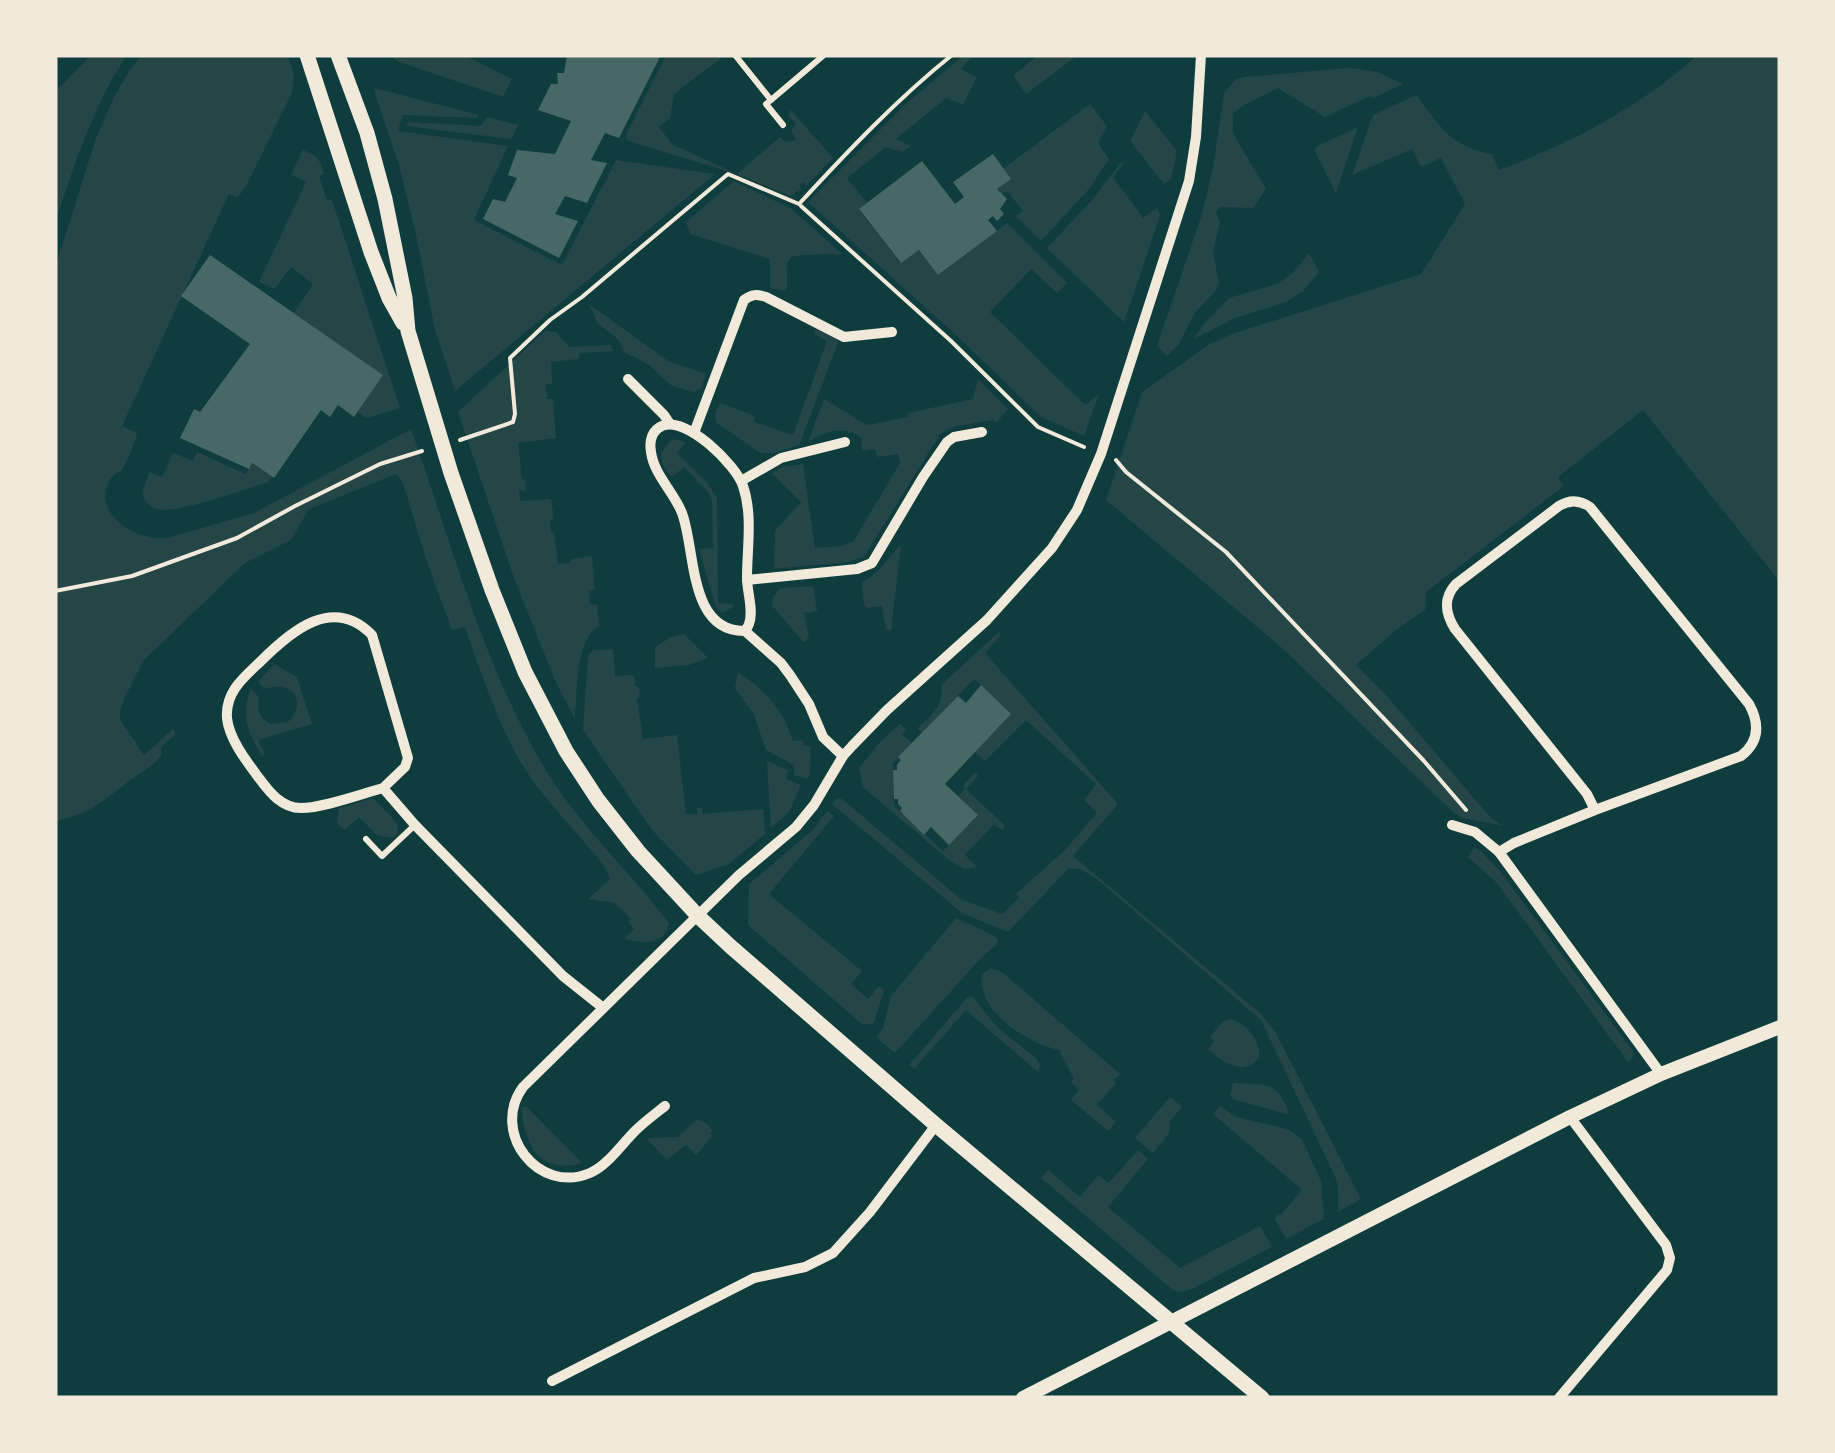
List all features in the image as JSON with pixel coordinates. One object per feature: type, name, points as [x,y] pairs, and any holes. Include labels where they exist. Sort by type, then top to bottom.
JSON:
[{"type":"main road","points":[[338,55],[367,132],[386,199],[408,331],[451,473],[525,672],[543,710],[598,800],[638,851],[698,916],[936,1125],[1262,1398]]},
{"type":"main road","points":[[310,56],[370,252],[408,331]]},
{"type":"street","points":[[665,1106],[595,1171],[570,1176],[543,1170],[528,1160],[517,1146],[511,1118],[518,1094],[738,875],[806,816],[843,756],[887,710],[987,620],[1042,561],[1072,518],[1101,454],[1189,181],[1196,138],[1200,55]]},
{"type":"street","points":[[694,433],[748,297],[766,297],[844,338],[892,332]]},
{"type":"street","points":[[628,379],[670,424]]},
{"type":"street","points":[[745,630],[750,621],[748,504],[741,482],[694,433],[676,424],[664,424],[650,439],[651,452],[685,520],[705,607],[719,622],[734,630],[745,630],[790,676],[809,704],[822,737],[843,756]]},
{"type":"street","points":[[747,580],[857,569],[872,563],[947,442],[982,432]]},
{"type":"street","points":[[741,482],[782,458],[845,442]]},
{"type":"street","points":[[1499,852],[1596,810],[1741,756],[1754,742],[1757,723],[1749,704],[1590,507],[1574,501],[1559,506],[1456,584],[1449,591],[1446,604],[1455,629],[1588,794],[1596,810]]},
{"type":"street","points":[[349,620],[372,635],[408,758],[405,767],[383,788],[310,808],[287,806],[260,779],[232,735],[227,719],[236,686],[283,639],[313,621],[349,620]]},
{"type":"street","points":[[383,788],[414,825],[564,976],[602,1007]]},
{"type":"street","points":[[1452,825],[1475,832],[1499,852],[1661,1074]]},
{"type":"street","points":[[1023,1398],[1570,1117],[1661,1074],[1780,1027]]},
{"type":"street","points":[[1559,1398],[1668,1270],[1670,1258],[1666,1244],[1570,1117]]},
{"type":"street","points":[[552,1381],[754,1278],[804,1267],[832,1253],[870,1212],[936,1125]]},
{"type":"lane","points":[[734,55],[771,100]]},
{"type":"lane","points":[[783,126],[766,104],[824,55]]},
{"type":"lane","points":[[366,839],[382,856],[414,825]]},
{"type":"path","points":[[799,204],[854,146],[952,55]]},
{"type":"path","points":[[496,429],[510,425],[514,419],[510,358],[550,320],[728,174],[799,204],[952,341],[1038,427],[1116,460],[1226,552],[1424,761],[1474,820],[1475,832]]},
{"type":"path","points":[[55,591],[132,576],[237,538],[380,464],[404,457]]},
{"type":"shaded area","points":[[91,55],[127,55],[94,116],[55,223],[55,92]]},
{"type":"shaded area","points":[[142,55],[287,55],[293,83],[291,95],[246,186],[238,197],[229,194],[122,426],[137,437],[124,466],[108,484],[105,497],[109,509],[132,531],[167,538],[254,513],[411,429],[487,649],[526,734],[562,795],[669,923],[658,940],[624,939],[634,929],[628,922],[631,919],[615,903],[588,899],[610,879],[515,753],[465,627],[452,630],[403,483],[396,474],[309,509],[291,540],[245,563],[143,661],[124,699],[120,720],[144,755],[173,729],[176,733],[146,770],[94,806],[55,821],[55,268],[96,138],[114,97]]},
{"type":"shaded area","points":[[390,55],[464,55],[512,79],[503,97],[399,62]]},
{"type":"shaded area","points":[[666,55],[725,55],[674,94],[670,118],[659,127],[672,144],[737,174],[628,141],[626,135]]},
{"type":"shaded area","points":[[964,55],[974,55],[960,69],[977,77],[963,105],[946,98],[896,139],[911,146],[902,152],[886,147],[847,178],[867,203],[859,210],[900,263],[919,250],[939,275],[1007,223],[1067,283],[1057,293],[1031,269],[990,312],[1085,405],[1099,394],[1084,436],[1041,417],[808,202],[908,102]]},
{"type":"shaded area","points":[[1039,55],[1078,55],[1026,94],[1013,75]]},
{"type":"shaded area","points":[[1697,55],[1780,55],[1780,582],[1643,410],[1558,477],[1564,486],[1426,592],[1425,610],[1356,665],[1490,817],[1503,826],[1463,818],[1282,648],[1106,500],[1142,392],[1208,345],[1232,334],[1421,274],[1465,204],[1441,158],[1421,167],[1412,149],[1352,175],[1373,115],[1416,95],[1448,134],[1477,151],[1492,154],[1499,170],[1604,122],[1653,91]]},
{"type":"shaded area","points":[[1350,68],[1377,72],[1403,84],[1325,117],[1278,88],[1233,114],[1233,133],[1266,189],[1253,208],[1220,207],[1216,213],[1220,221],[1213,252],[1219,283],[1167,356],[1157,346],[1201,217],[1224,93],[1236,79],[1245,77]]},
{"type":"shaded area","points":[[374,88],[479,115],[403,115],[398,131],[508,146],[474,220],[562,265],[616,160],[715,174],[455,391],[435,330],[399,165]]},
{"type":"shaded area","points":[[1090,104],[1107,126],[1098,143],[1109,159],[1089,189],[1041,241],[1016,216],[1023,211],[1007,191],[1001,194],[997,189],[1010,179],[1003,169]]},
{"type":"shaded area","points":[[791,110],[833,158],[806,186],[804,182],[800,184],[801,190],[790,196],[737,174],[780,137],[786,142],[796,140],[791,130],[796,124],[788,115]]},
{"type":"shaded area","points":[[1145,111],[1177,151],[1171,180],[1164,184],[1130,141]]},
{"type":"shaded area","points":[[487,117],[518,125],[511,139],[407,126],[408,122],[481,126]]},
{"type":"shaded area","points":[[1358,127],[1336,193],[1316,147]]},
{"type":"shaded area","points":[[303,150],[315,156],[321,165],[324,174],[319,176],[327,200],[332,200],[400,408],[366,418],[358,412],[382,375],[294,313],[313,284],[291,267],[274,289],[259,282],[306,182],[291,175]]},
{"type":"shaded area","points":[[1124,163],[1113,177],[1143,218],[1157,208],[1160,215],[1124,322],[1047,248]]},
{"type":"shaded area","points":[[734,181],[792,209],[842,254],[791,257],[785,291],[770,288],[770,259],[690,234],[686,222]]},
{"type":"shaded area","points":[[1309,253],[1319,272],[1303,291],[1286,302],[1235,318],[1194,339],[1229,298],[1277,284],[1294,272]]},
{"type":"shaded area","points":[[589,304],[668,361],[706,374],[701,389],[694,392],[672,386],[648,364],[624,352],[618,339],[597,323]]},
{"type":"shaded area","points":[[817,329],[838,343],[799,445],[760,453],[716,422],[720,403],[755,416],[754,422],[793,435],[827,341],[815,335]]},
{"type":"shaded area","points":[[545,331],[556,332],[569,347],[610,345],[614,351],[579,353],[579,359],[551,362],[552,384],[546,384],[547,399],[553,399],[556,438],[518,443],[526,490],[519,491],[520,501],[551,499],[551,532],[558,564],[592,556],[595,590],[589,591],[590,604],[597,605],[599,626],[585,642],[581,655],[575,719],[557,685],[514,578],[458,412]]},
{"type":"shaded area","points":[[978,379],[1008,409],[996,423],[994,420],[957,426],[940,434],[864,557],[774,569],[775,531],[801,502],[772,474],[781,467],[803,464],[815,548],[840,546],[853,542],[900,463],[898,454],[877,457],[875,449],[862,451],[861,437],[848,431],[828,432],[808,442],[824,399],[867,425],[973,399]]},
{"type":"shaded area","points":[[673,439],[686,442],[677,453],[717,498],[718,603],[733,604],[722,613],[716,608],[699,549],[713,548],[712,500],[684,467],[672,477],[664,467],[662,453]]},
{"type":"shaded area","points":[[197,452],[246,474],[252,463],[272,477],[269,482],[179,508],[157,509],[148,504],[142,491],[150,472],[162,477],[173,453],[193,461]]},
{"type":"shaded area","points":[[901,544],[891,630],[886,630],[882,606],[864,605],[862,583]]},
{"type":"shaded area","points":[[813,586],[817,611],[804,613],[809,638],[803,642],[772,605],[773,596],[781,588]]},
{"type":"shaded area","points":[[999,632],[1001,635],[985,653],[1118,804],[1073,856],[1261,1014],[1275,1031],[1361,1199],[1338,1212],[1336,1179],[1261,1020],[1097,879],[1080,869],[1069,868],[1008,932],[962,913],[832,804],[842,799],[962,900],[1002,914],[1019,898],[1016,894],[1065,850],[1097,813],[1084,800],[1096,784],[1026,720],[985,761],[975,752],[1011,714],[974,679],[922,733],[917,729],[939,704],[941,685]]},
{"type":"shaded area","points":[[684,634],[708,658],[689,665],[655,668],[655,647]]},
{"type":"shaded area","points":[[613,649],[615,676],[634,675],[635,686],[639,687],[643,739],[677,735],[686,814],[697,814],[697,808],[702,808],[703,814],[763,809],[765,834],[729,864],[696,875],[652,830],[583,730],[588,656],[593,650]]},
{"type":"shaded area","points":[[274,664],[297,677],[312,724],[258,740],[265,754],[262,757],[246,716],[251,689],[259,697],[262,716],[271,724],[288,722],[297,707],[290,690],[266,689],[258,682]]},
{"type":"shaded area","points":[[738,672],[772,701],[793,741],[803,740],[804,746],[811,746],[807,779],[794,775],[794,765],[766,750],[753,713],[735,688]]},
{"type":"shaded area","points":[[900,724],[906,729],[902,734],[912,743],[893,763],[894,806],[943,851],[978,815],[958,796],[975,772],[978,776],[966,789],[1005,826],[1002,830],[994,824],[965,855],[977,867],[965,869],[949,860],[863,787],[859,768]]},
{"type":"shaded area","points":[[767,761],[788,770],[786,779],[801,785],[789,812],[771,828]]},
{"type":"shaded area","points":[[373,798],[397,823],[398,833],[393,838],[377,835],[359,817],[344,830],[337,823],[339,808]]},
{"type":"shaded area","points":[[827,811],[834,816],[769,894],[862,971],[851,984],[868,999],[879,986],[884,990],[874,1023],[863,1025],[748,925],[749,884],[813,830]]},
{"type":"shaded area","points":[[1474,847],[1500,871],[1632,1050],[1634,1056],[1628,1062],[1497,883],[1468,857]]},
{"type":"shaded area","points":[[956,918],[995,936],[997,944],[895,1053],[876,1037],[883,1028],[891,996]]},
{"type":"shaded area","points":[[991,968],[1002,972],[1120,1074],[1097,1105],[1116,1122],[1108,1131],[1071,1100],[1079,1090],[1071,1082],[1074,1079],[1059,1050],[1019,1033],[987,1001],[982,974]]},
{"type":"shaded area","points":[[972,996],[998,1028],[1037,1059],[1039,1073],[966,1010],[914,1069],[909,1065]]},
{"type":"shaded area","points":[[1231,1019],[1247,1029],[1258,1045],[1259,1058],[1253,1064],[1239,1067],[1226,1063],[1208,1049],[1214,1041],[1210,1037],[1223,1021]]},
{"type":"shaded area","points":[[1233,1083],[1268,1086],[1279,1095],[1289,1113],[1236,1100],[1230,1096]]},
{"type":"shaded area","points":[[1170,1097],[1182,1107],[1170,1121],[1170,1132],[1153,1153],[1135,1138]]},
{"type":"shaded area","points":[[1220,1106],[1236,1117],[1287,1129],[1302,1139],[1321,1181],[1324,1219],[1286,1239],[1275,1219],[1302,1190],[1213,1114]]},
{"type":"shaded area","points":[[522,1107],[527,1107],[582,1163],[557,1165],[537,1155],[527,1135]]},
{"type":"shaded area","points":[[696,1120],[713,1130],[696,1155],[686,1145],[667,1160],[646,1138],[678,1137]]},
{"type":"shaded area","points":[[1138,1150],[1148,1159],[1108,1207],[1180,1268],[1260,1226],[1272,1247],[1192,1289],[1173,1290],[1041,1178],[1048,1170],[1080,1197],[1098,1175],[1109,1183]]},
{"type":"building","points":[[567,55],[661,55],[619,138],[605,133],[591,160],[607,163],[587,203],[565,196],[555,214],[578,221],[559,258],[483,219],[493,199],[505,202],[517,178],[508,175],[517,150],[555,154],[571,121],[538,110],[551,84],[558,84],[557,73],[564,73]]},
{"type":"building","points":[[993,154],[1011,179],[997,189],[1007,199],[1000,209],[1004,214],[997,221],[993,216],[988,220],[997,231],[938,275],[919,250],[901,263],[859,209],[922,161],[955,204],[964,197],[953,182]]},
{"type":"building","points":[[210,255],[383,375],[354,417],[338,405],[330,417],[321,410],[274,478],[252,463],[249,469],[180,438],[194,409],[200,412],[250,344],[181,296]]},
{"type":"building","points":[[981,685],[1011,714],[945,784],[978,815],[949,845],[931,827],[924,835],[900,811],[898,799],[894,799],[893,770],[897,770],[901,760],[898,757],[958,696],[966,703]]}]
